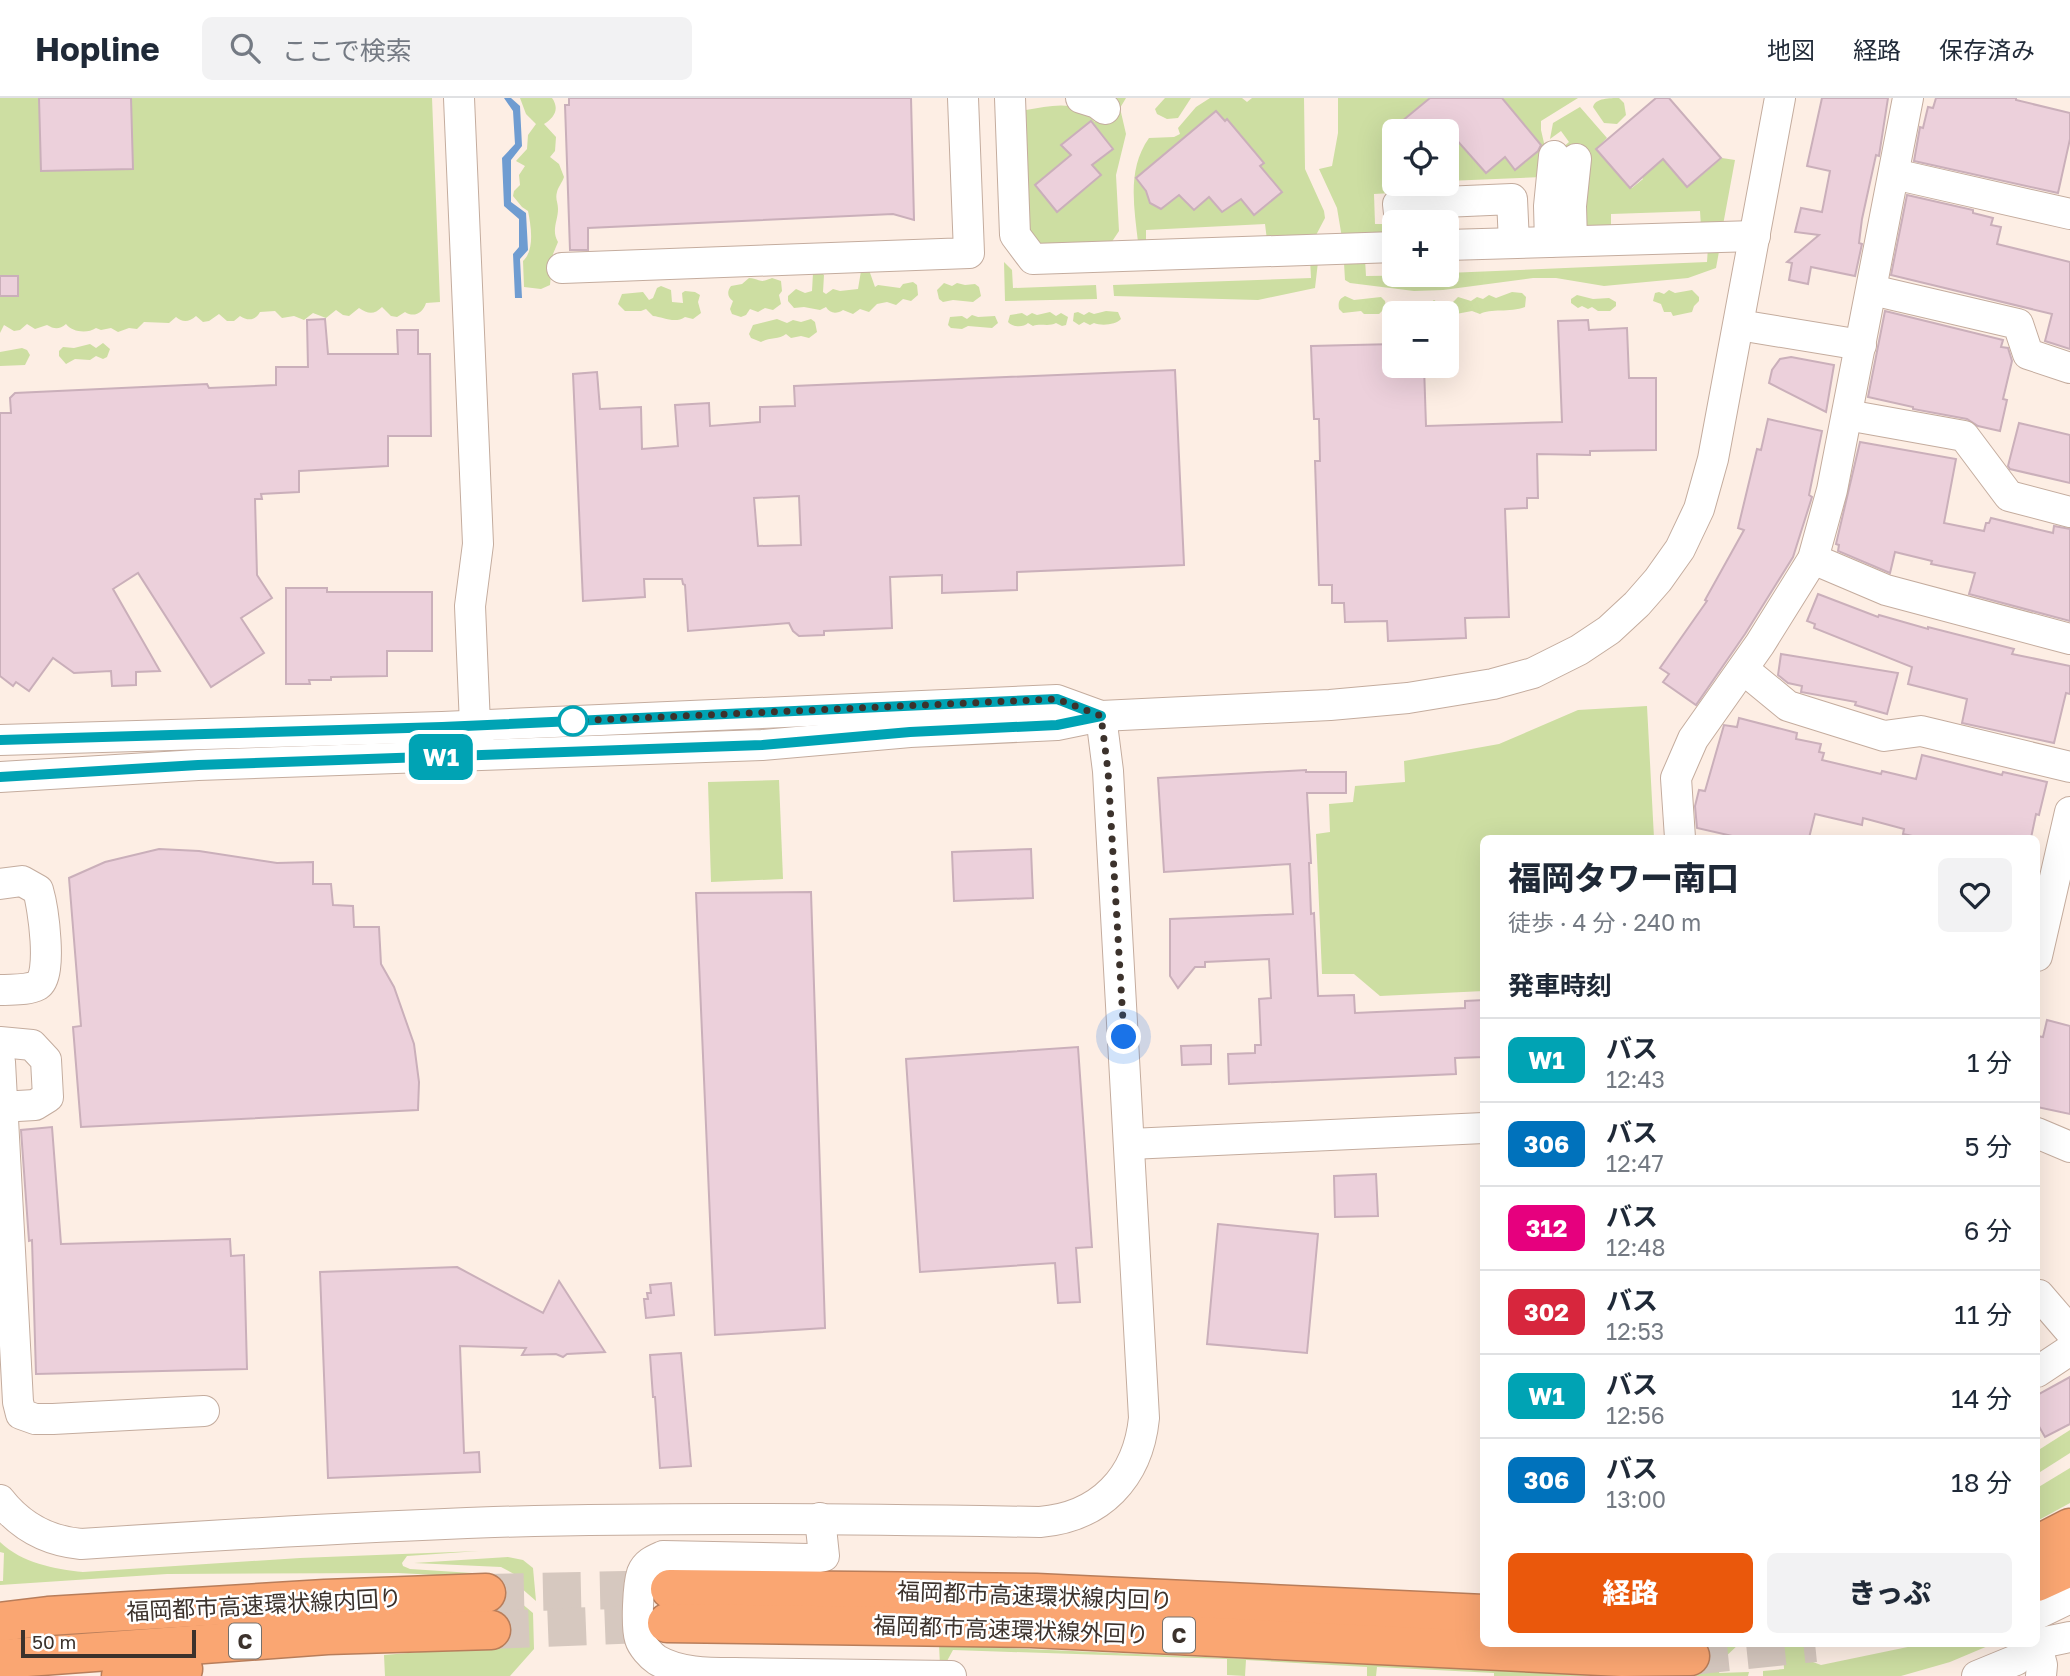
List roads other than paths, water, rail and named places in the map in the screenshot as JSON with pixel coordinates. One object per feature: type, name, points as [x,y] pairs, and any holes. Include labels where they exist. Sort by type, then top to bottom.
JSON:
[{"type":"highway","points":[[2040,1543],[2070,1528]]},
{"type":"highway","points":[[2040,1581],[2070,1567]]},
{"type":"highway","points":[[0,1597],[323,1580],[488,1611]]},
{"type":"highway","name":"福岡都市高速環状線内回り","points":[[669,1606],[1036,1593],[1480,1614]]},
{"type":"highway","name":"福岡都市高速環状線内回り","points":[[0,1622],[48,1616],[324,1599],[488,1611]]},
{"type":"highway","name":"福岡都市高速環状線外回り","points":[[669,1606],[1032,1628],[1622,1657],[1690,1656]]},
{"type":"highway","points":[[121,1676],[328,1653],[488,1611]]},
{"type":"highway","name":"C","points":[[0,1658],[327,1635],[488,1611]]},
{"type":"street","points":[[459,98],[478,544],[470,606],[475,725],[481,756]]},
{"type":"street","points":[[562,268],[969,253],[963,98]]},
{"type":"street","points":[[1020,98],[1010,98],[1015,235],[1033,258],[1382,247]]},
{"type":"street","points":[[0,777],[198,765],[762,745],[910,732],[1057,725],[1101,716],[1330,705],[1408,698],[1493,684],[1532,673],[1579,650],[1609,630],[1637,604],[1680,549],[1699,509],[1713,458],[1780,98]]},
{"type":"street","points":[[1679,835],[1676,778],[1693,739],[1743,669],[1813,559],[1832,490],[1908,98]]},
{"type":"street","points":[[1561,242],[1571,206],[1565,157]]},
{"type":"street","points":[[1894,174],[2070,214]]},
{"type":"street","points":[[1399,210],[1398,204],[1513,199],[1514,243]]},
{"type":"street","points":[[1459,245],[1755,236]]},
{"type":"street","points":[[1872,290],[2018,324],[2028,355],[2070,368]]},
{"type":"street","points":[[1739,325],[1861,345]]},
{"type":"street","points":[[1847,415],[1964,436],[2009,496],[2070,512]]},
{"type":"street","points":[[1813,559],[1885,590],[2070,639]]},
{"type":"street","points":[[1743,669],[1788,706],[1884,736],[1921,731],[2070,767]]},
{"type":"street","points":[[0,740],[475,725],[1057,699],[1101,716]]},
{"type":"street","points":[[0,1500],[21,1522],[40,1534],[61,1542],[81,1544],[302,1530],[484,1523],[820,1518],[1053,1521],[1072,1517],[1093,1507],[1119,1482],[1135,1457],[1142,1438],[1144,1418],[1108,771],[1101,716]]},
{"type":"street","points":[[2040,929],[2045,883],[2070,812]]},
{"type":"street","points":[[0,884],[22,881],[38,890],[43,907],[46,974],[40,984],[29,989],[0,990]]},
{"type":"street","points":[[0,1042],[33,1045],[46,1059],[48,1084],[48,1097],[35,1105],[1,1106]]},
{"type":"street","points":[[0,1062],[18,1402],[21,1414],[35,1419],[53,1419],[204,1411]]},
{"type":"street","points":[[1130,1144],[1480,1128]]},
{"type":"street","points":[[2040,1134],[2070,1147]]},
{"type":"street","points":[[2040,1296],[2070,1331]]},
{"type":"street","points":[[2040,1371],[2070,1350]]},
{"type":"street","points":[[820,1518],[824,1556],[809,1559],[663,1556],[650,1562],[642,1573],[638,1611],[640,1640],[648,1652],[658,1660],[680,1669],[705,1673],[951,1676]]},
{"type":"street","points":[[2040,1613],[2070,1598]]},
{"type":"street","points":[[1977,1676],[2032,1656],[2070,1637]]},
{"type":"water","points":[[504,98],[511,98],[520,106],[522,146],[511,160],[511,202],[526,213],[528,250],[520,259],[522,298],[515,298],[513,254],[519,247],[519,219],[504,206],[502,158],[515,144],[513,111]]},
{"type":"tunnel","points":[[486,1593],[670,1589]]},
{"type":"tunnel","points":[[491,1630],[667,1623]]},
{"type":"tunnel","points":[[1690,1656],[1777,1647]]}]
